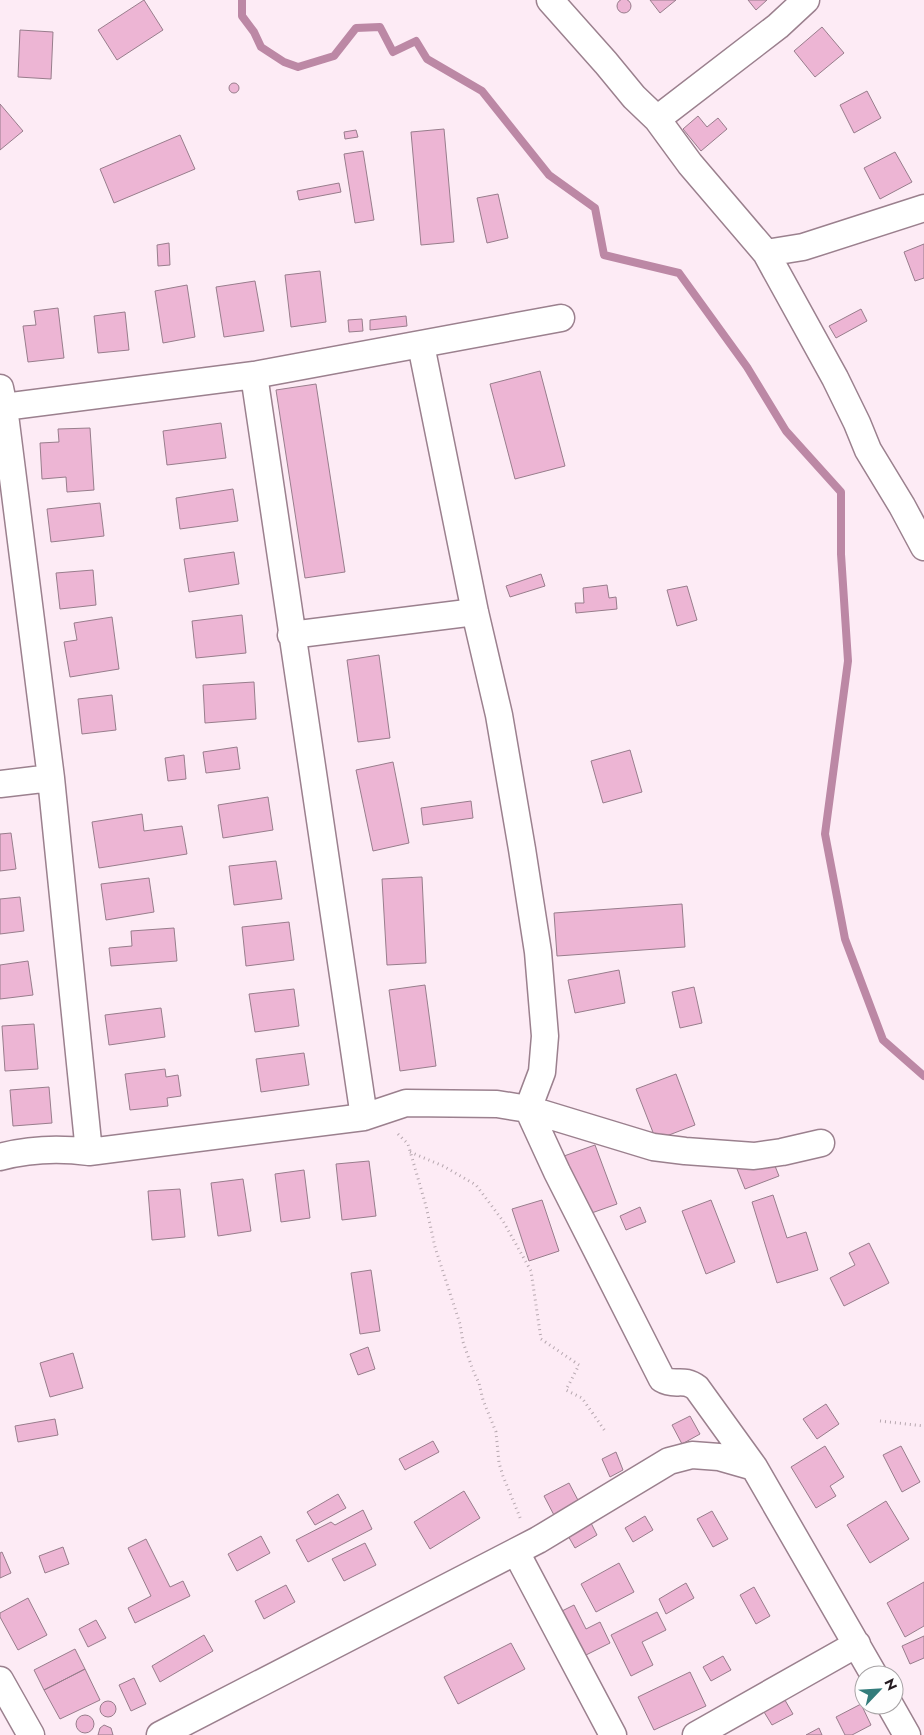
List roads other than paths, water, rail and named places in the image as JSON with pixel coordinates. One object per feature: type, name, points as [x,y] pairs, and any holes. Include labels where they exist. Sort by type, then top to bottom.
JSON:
[{"type":"street","points":[[550,0],[634,97],[657,119],[690,164],[766,254],[835,378],[868,450],[924,547]]},
{"type":"street","points":[[657,119],[778,26],[806,0]]},
{"type":"street","points":[[766,254],[804,247],[924,208]]},
{"type":"street","points":[[90,1152],[51,778],[2,397],[254,375],[561,318]]},
{"type":"street","points":[[421,345],[475,612],[499,715],[538,952],[545,1036],[542,1072],[528,1109],[596,1252],[662,1379],[668,1382],[691,1382],[698,1388],[754,1467],[869,1665]]},
{"type":"street","points":[[254,375],[291,635],[371,1114]]},
{"type":"street","points":[[291,635],[475,612]]},
{"type":"street","points":[[0,784],[51,778]]},
{"type":"street","points":[[0,1157],[45,1149],[68,1149],[90,1152],[371,1114],[406,1103],[497,1104],[528,1109],[653,1147],[693,1152],[754,1156],[821,1143]]},
{"type":"street","points":[[160,1735],[516,1552],[669,1461],[692,1455],[719,1457],[754,1467]]},
{"type":"street","points":[[516,1552],[613,1735]]},
{"type":"street","points":[[696,1735],[857,1644]]},
{"type":"street","points":[[0,1680],[31,1735]]},
{"type":"street","points":[[896,1715],[907,1735]]},
{"type":"waterway","points":[[242,0],[242,16],[254,32],[261,47],[284,62],[298,67],[334,56],[356,28],[380,27],[393,52],[416,41],[427,59],[482,91],[549,175],[595,208],[604,255],[679,273],[747,367],[786,431],[841,492],[841,554],[848,661],[825,834],[845,939],[883,1040],[924,1076]]}]
